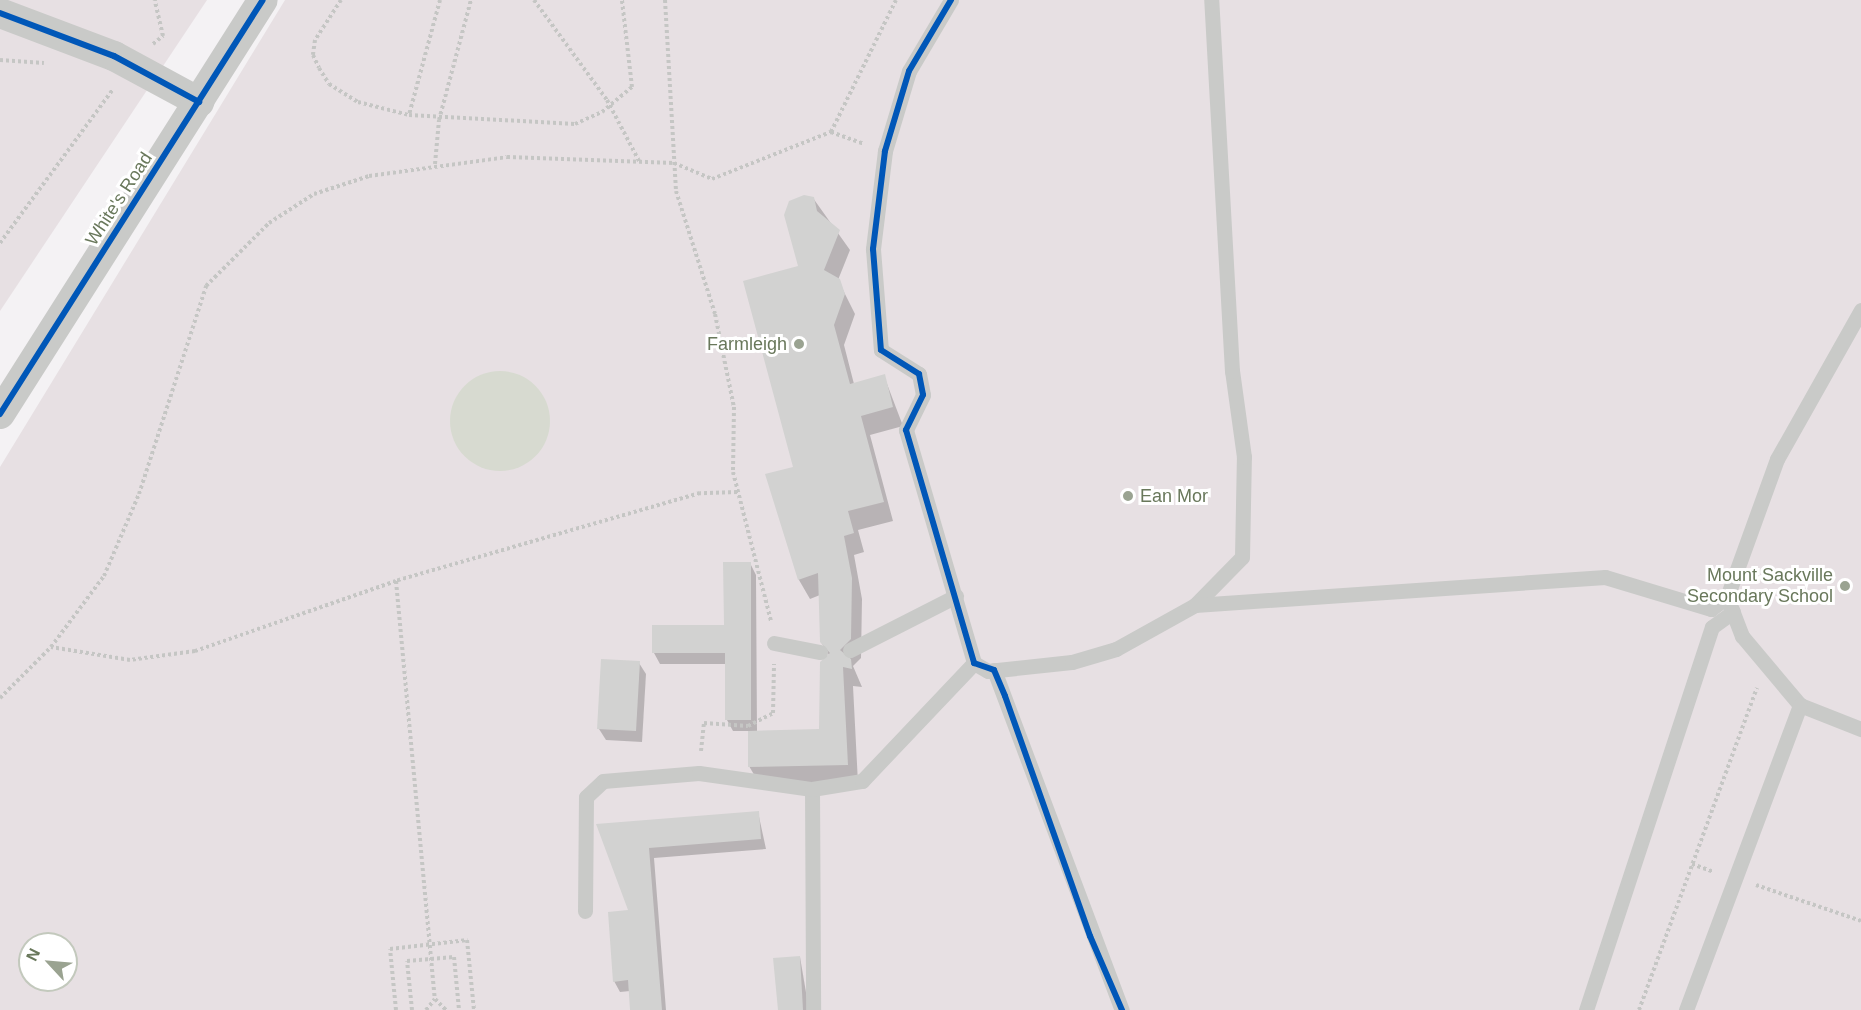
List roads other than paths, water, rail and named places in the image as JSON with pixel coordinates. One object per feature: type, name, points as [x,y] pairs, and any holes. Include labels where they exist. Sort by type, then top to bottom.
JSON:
[{"type":"street","name":"White's Road","points":[[0,414],[263,0]]},
{"type":"street","points":[[0,13],[129,64],[199,102]]},
{"type":"lane","points":[[951,0],[909,71],[885,151],[873,249],[881,350],[919,374],[923,395],[906,430],[974,663]]},
{"type":"lane","points":[[974,663],[994,670],[1072,663],[1116,649],[1195,605],[1242,557],[1244,458],[1232,371],[1211,0]]},
{"type":"lane","points":[[1195,605],[1605,577],[1711,609],[1726,597],[1777,459],[1861,310]]},
{"type":"lane","points":[[850,650],[956,596]]},
{"type":"lane","points":[[1726,597],[1742,636],[1800,705],[1861,729]]},
{"type":"lane","points":[[1586,1010],[1712,627],[1733,612]]},
{"type":"lane","points":[[774,643],[820,652]]},
{"type":"lane","points":[[585,911],[586,797],[603,781],[699,773],[812,789],[862,781],[974,663]]},
{"type":"lane","points":[[994,670],[1122,1010]]},
{"type":"lane","points":[[1686,1010],[1733,878],[1800,705]]},
{"type":"lane","points":[[812,789],[813,1010]]},
{"type":"place","name":"Farmleigh","points":[[799,344]]},
{"type":"place","name":"Ean Mor","points":[[1128,496]]},
{"type":"place","name":"Mount Sackville Secondary School","points":[[1845,586]]}]
